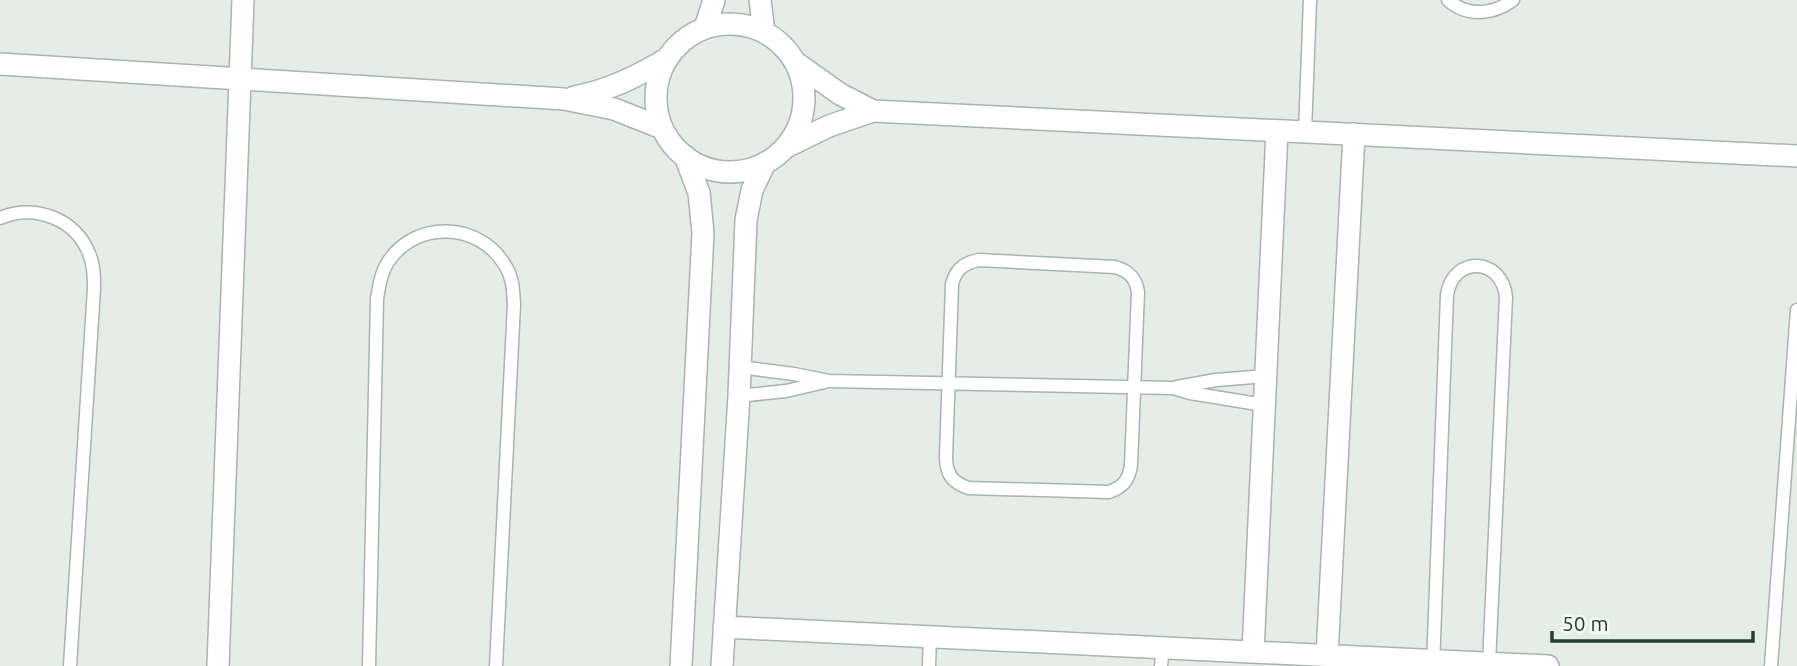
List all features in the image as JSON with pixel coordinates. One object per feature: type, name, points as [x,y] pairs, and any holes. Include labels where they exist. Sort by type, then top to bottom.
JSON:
[{"type":"street","points":[[218,666],[243,0]]},
{"type":"street","points":[[705,28],[714,0]]},
{"type":"street","points":[[760,0],[764,32]]},
{"type":"street","points":[[786,147],[801,120],[804,90],[795,62],[782,44],[750,26],[735,24],[705,28],[684,40],[668,58],[657,85],[656,99],[662,128],[685,156],[699,165],[733,172],[765,163],[786,147],[873,111],[1797,156]]},
{"type":"street","points":[[564,99],[607,88],[668,58]]},
{"type":"street","points":[[795,62],[840,94],[873,111]]},
{"type":"street","points":[[0,64],[564,99],[614,109],[662,128]]},
{"type":"street","points":[[1253,652],[1277,131]]},
{"type":"street","points":[[1327,656],[1354,134]]},
{"type":"street","points":[[681,666],[703,233],[699,193],[685,156]]},
{"type":"street","points":[[722,666],[739,396],[746,220],[752,190],[765,163]]},
{"type":"street","points":[[724,627],[930,637],[1162,657],[1253,652],[1285,660],[1327,656],[1433,664],[1548,666]]},
{"type":"lane","points":[[1305,132],[1310,0]]},
{"type":"lane","points":[[1448,0],[1465,11],[1481,13],[1497,10],[1513,0]]},
{"type":"lane","points":[[0,218],[18,212],[32,212],[47,214],[62,221],[84,243],[93,272],[70,666]]},
{"type":"lane","points":[[369,666],[377,299],[380,281],[387,264],[398,249],[413,238],[430,232],[449,230],[467,233],[497,253],[513,286],[496,666]]},
{"type":"lane","points":[[979,260],[1115,267],[1124,270],[1137,283],[1138,292],[1135,388],[1130,475],[1118,489],[1109,492],[968,488],[958,484],[950,477],[946,468],[952,284],[955,275],[961,267],[979,260]]},
{"type":"lane","points":[[1433,664],[1448,285],[1462,269],[1473,266],[1493,270],[1505,287],[1506,297],[1489,663]]},
{"type":"lane","points":[[1771,666],[1797,310]]},
{"type":"lane","points":[[740,367],[829,381],[1135,388],[1173,388],[1216,380],[1266,376]]},
{"type":"lane","points":[[739,396],[786,391],[829,381]]},
{"type":"lane","points":[[1173,388],[1264,405]]},
{"type":"lane","points":[[929,666],[930,637]]}]
